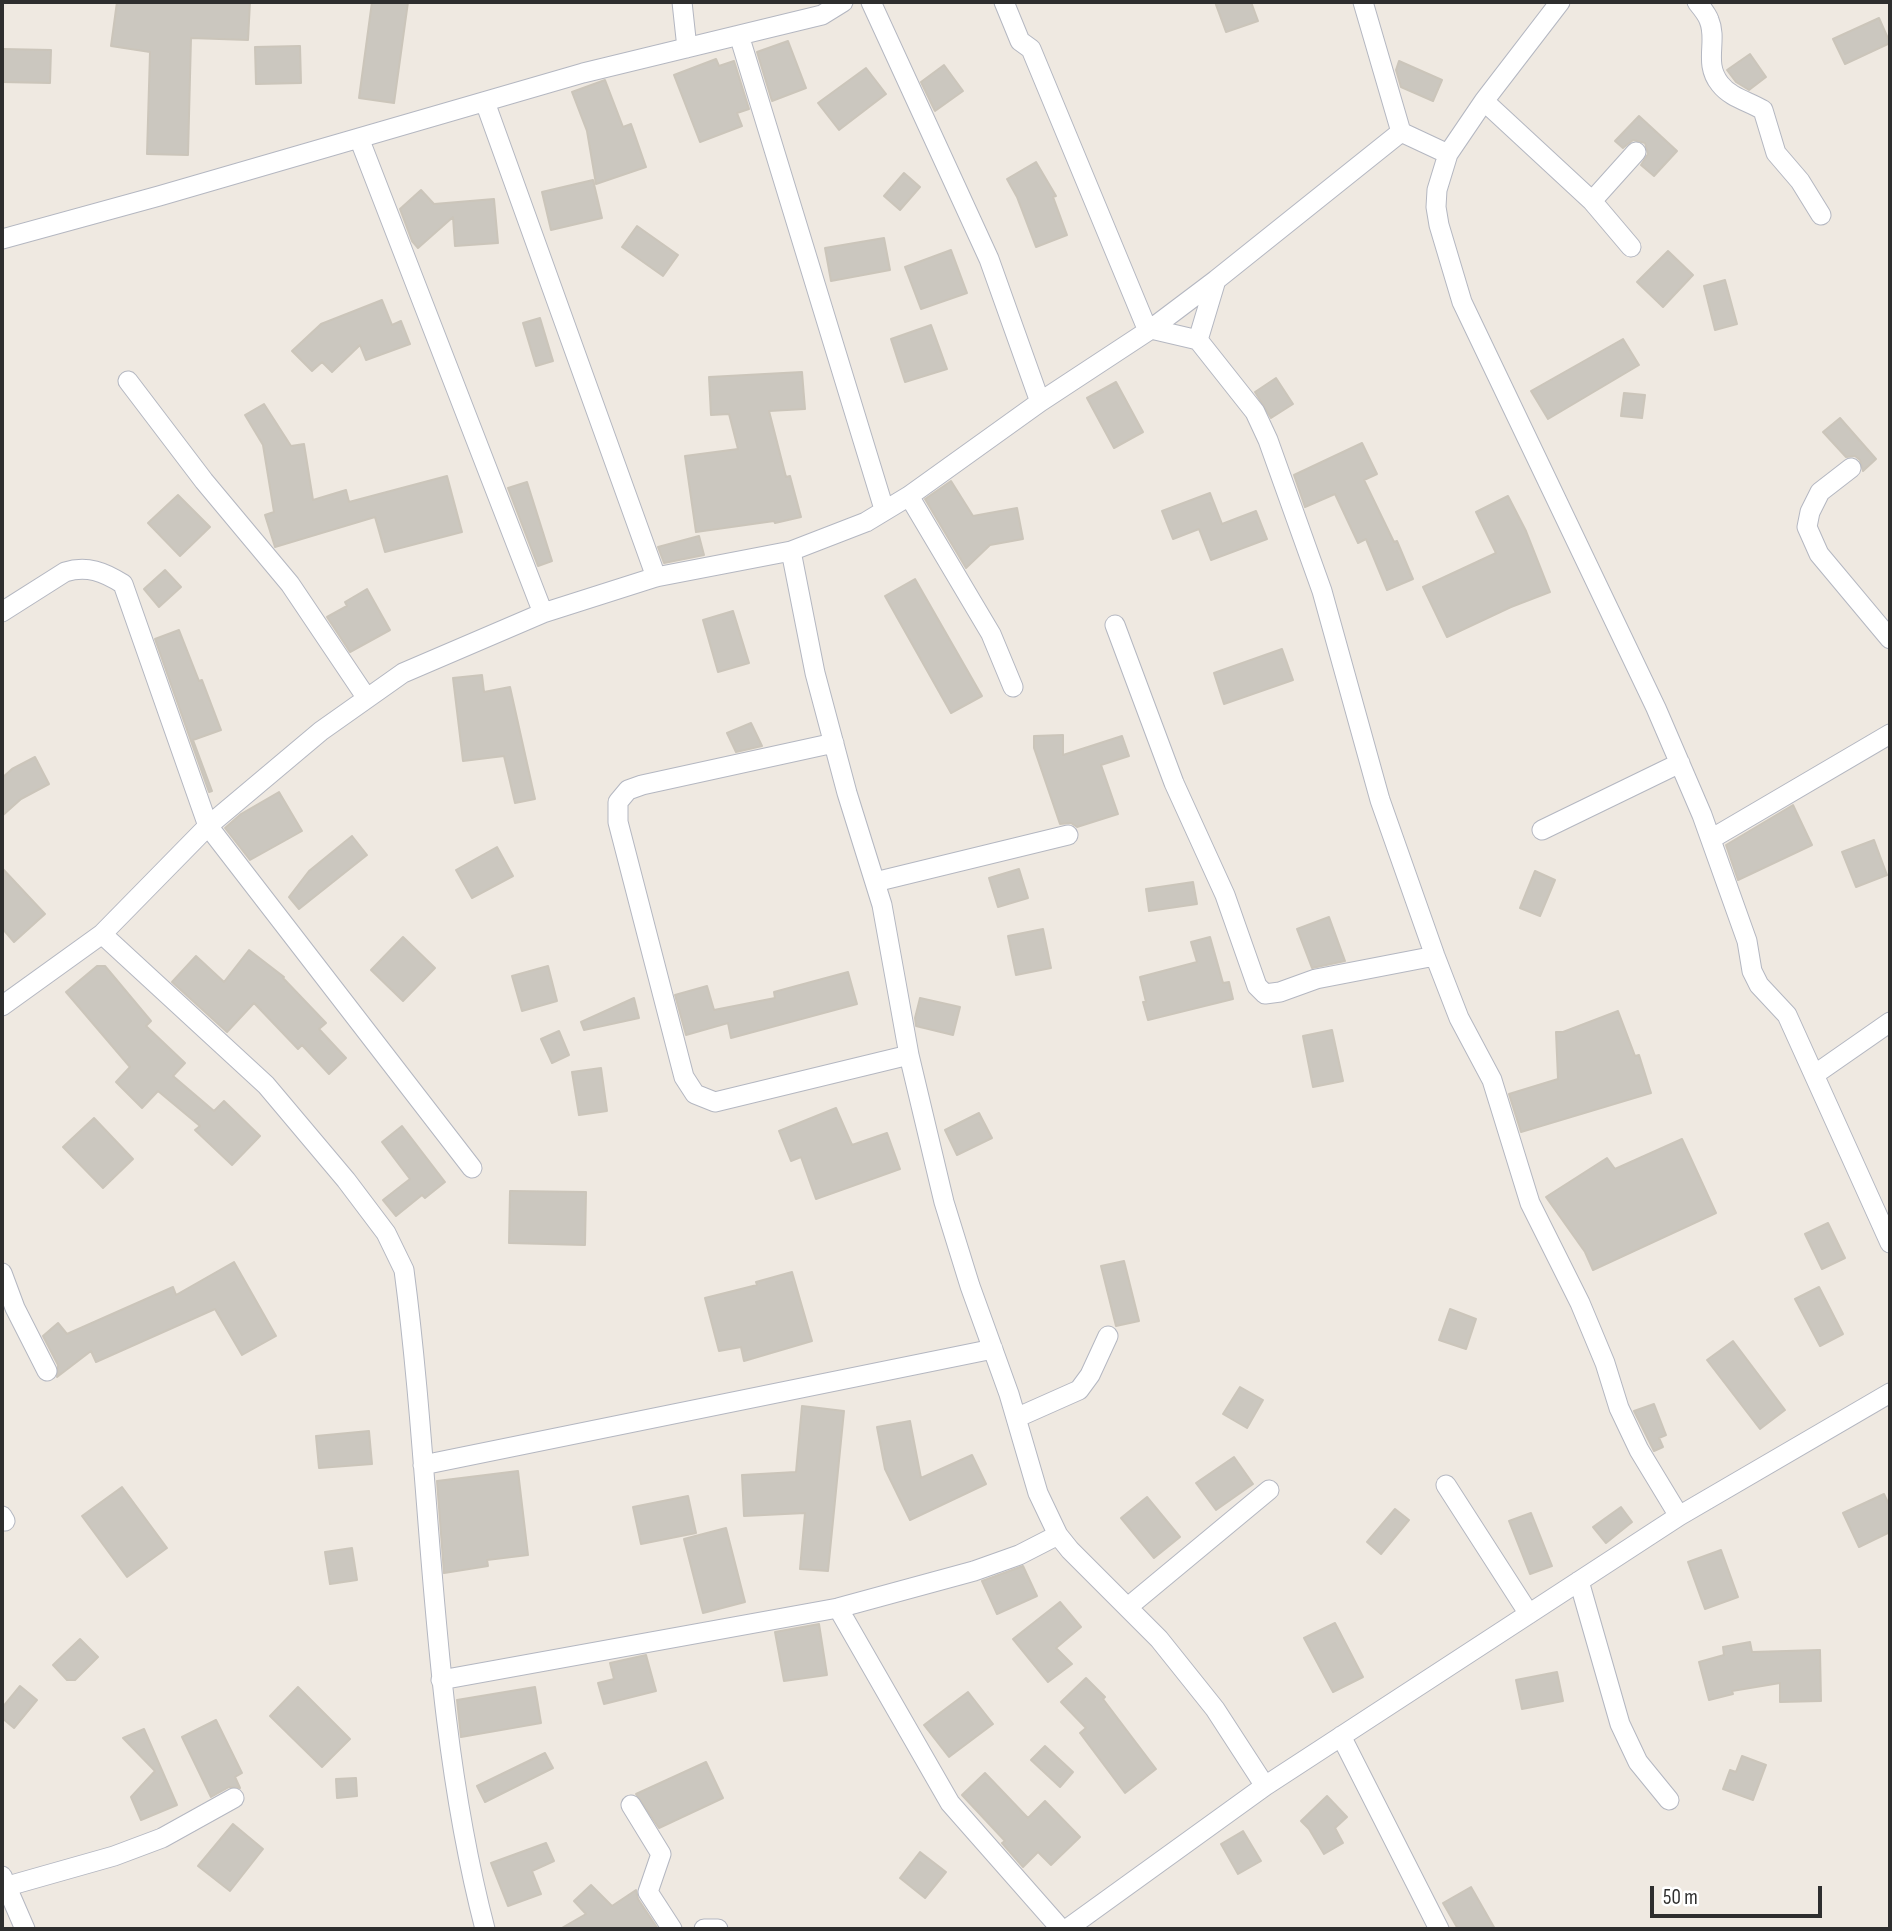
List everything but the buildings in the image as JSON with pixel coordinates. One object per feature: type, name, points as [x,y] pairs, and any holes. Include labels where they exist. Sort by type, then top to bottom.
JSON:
[{"type":"street","points":[[682,2],[687,48]]},
{"type":"street","points":[[2,239],[583,73],[822,15],[843,2]]},
{"type":"street","points":[[871,2],[989,259],[1040,402]]},
{"type":"street","points":[[1003,2],[1020,41],[1031,50],[1149,330]]},
{"type":"street","points":[[1363,2],[1401,132],[1448,154]]},
{"type":"street","points":[[1560,2],[1483,101],[1448,154],[1437,190],[1439,225],[1462,302],[1650,695],[1680,764],[1711,839],[1747,941],[1752,971],[1759,985],[1787,1015],[1814,1075],[1883,1209],[1890,1243]]},
{"type":"street","points":[[1697,2],[1710,21],[1710,54],[1713,70],[1720,84],[1739,99],[1763,110],[1776,153],[1800,181],[1821,215]]},
{"type":"street","points":[[739,35],[884,509]]},
{"type":"street","points":[[1483,101],[1592,201],[1631,247]]},
{"type":"street","points":[[485,102],[656,577]]},
{"type":"street","points":[[2,1006],[102,934],[208,826],[320,731],[403,673],[543,613],[656,577],[791,551],[858,526],[909,496],[1040,402],[1149,330],[1401,132]]},
{"type":"street","points":[[359,138],[543,613]]},
{"type":"street","points":[[1592,201],[1636,152]]},
{"type":"street","points":[[1198,340],[1216,280]]},
{"type":"street","points":[[1149,330],[1198,340],[1255,412],[1272,451],[1322,591],[1380,800],[1435,956],[1459,1018],[1492,1080],[1531,1203],[1580,1303],[1619,1408],[1639,1450],[1679,1516]]},
{"type":"street","points":[[128,381],[204,481],[290,584],[366,697]]},
{"type":"street","points":[[1851,468],[1820,492],[1810,512],[1807,527],[1819,554],[1890,639]]},
{"type":"street","points":[[909,496],[991,634],[1013,687]]},
{"type":"street","points":[[791,551],[816,673],[882,905],[909,1055],[944,1202],[1016,1418],[1038,1493],[1058,1535],[1159,1639],[1215,1709],[1265,1786]]},
{"type":"street","points":[[2,612],[65,572],[76,569],[91,569],[107,574],[123,584],[208,826],[472,1168]]},
{"type":"street","points":[[1115,625],[1174,783],[1225,895],[1257,986],[1265,994],[1280,992],[1316,979],[1435,956]]},
{"type":"street","points":[[1711,839],[1890,734]]},
{"type":"street","points":[[834,743],[628,790],[618,802],[618,822],[684,1077],[695,1094],[715,1102],[909,1055]]},
{"type":"street","points":[[1542,830],[1680,764]]},
{"type":"street","points":[[875,882],[1068,835]]},
{"type":"street","points":[[102,934],[266,1085],[390,1239],[404,1270],[441,1680],[470,1872],[485,1929]]},
{"type":"street","points":[[1814,1075],[1890,1022]]},
{"type":"street","points":[[2,1273],[15,1308],[47,1371]]},
{"type":"street","points":[[1016,1418],[1079,1390],[1090,1375],[1108,1336]]},
{"type":"street","points":[[423,1465],[993,1349]]},
{"type":"street","points":[[1067,1929],[1265,1786],[1578,1581],[1679,1516],[1890,1393]]},
{"type":"street","points":[[1446,1485],[1529,1614]]},
{"type":"street","points":[[1128,1607],[1269,1490]]},
{"type":"street","points":[[441,1680],[838,1608],[974,1571],[1019,1555],[1058,1535]]},
{"type":"street","points":[[1578,1581],[1620,1724],[1638,1762],[1669,1800]]},
{"type":"street","points":[[838,1608],[950,1803],[1061,1929]]},
{"type":"street","points":[[1341,1736],[1439,1929]]},
{"type":"street","points":[[25,1929],[5,1881],[114,1856],[150,1843],[234,1798]]},
{"type":"street","points":[[631,1805],[661,1854],[648,1892],[672,1929]]},
{"type":"street","points":[[704,1929],[718,1929]]}]
